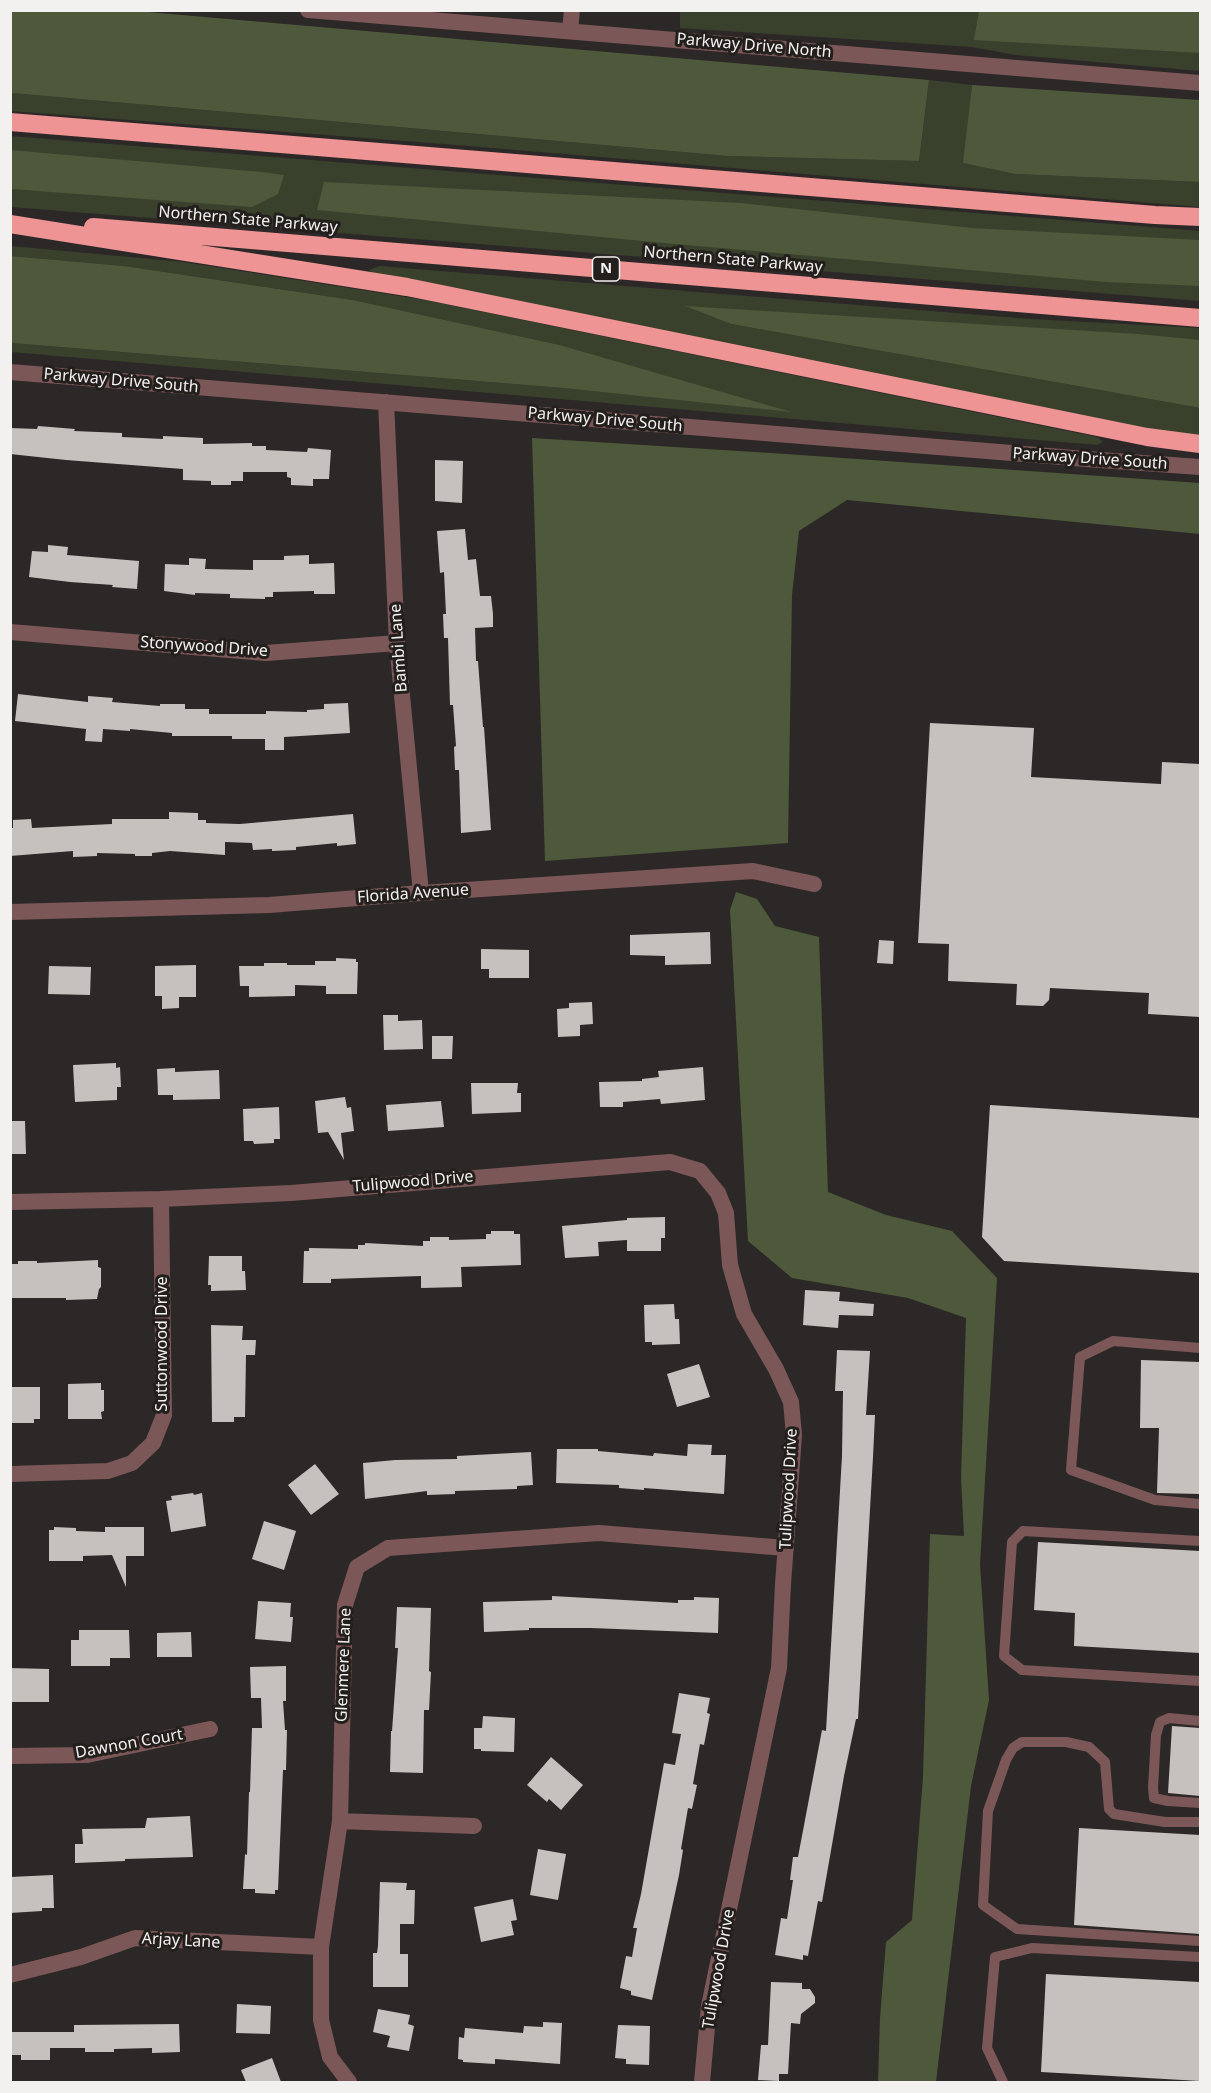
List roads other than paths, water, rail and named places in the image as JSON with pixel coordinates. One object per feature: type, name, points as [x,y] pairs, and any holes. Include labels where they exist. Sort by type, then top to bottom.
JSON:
[{"type":"highway","points":[[10,122],[1200,217]]},
{"type":"highway","name":"Northern State Parkway","points":[[10,220],[1200,318]]},
{"type":"highway","points":[[10,224],[407,287],[1136,434],[1200,444]]},
{"type":"street","name":"Parkway Drive North","points":[[308,10],[1200,83]]},
{"type":"street","points":[[570,31],[572,10]]},
{"type":"street","name":"Parkway Drive South","points":[[10,372],[1200,467]]},
{"type":"street","name":"Bambi Lane","points":[[386,402],[397,643],[422,892]]},
{"type":"street","name":"Stonywood Drive","points":[[10,632],[266,653],[397,643]]},
{"type":"street","name":"Florida Avenue","points":[[10,912],[269,905],[422,892],[753,871],[814,884]]},
{"type":"street","name":"Tulipwood Drive","points":[[10,1202],[161,1199],[291,1193],[670,1162],[700,1172],[718,1193],[726,1213],[730,1265],[744,1314],[777,1369],[791,1402],[794,1435],[779,1668],[709,2006],[702,2082]]},
{"type":"street","name":"Suttonwood Drive","points":[[10,1474],[108,1471],[132,1463],[153,1443],[164,1414],[161,1199]]},
{"type":"street","name":"Glenmere Lane","points":[[349,2082],[330,2057],[321,2020],[321,1947],[340,1821],[345,1605],[357,1567],[388,1548],[599,1533],[786,1548]]},
{"type":"street","name":"Dawnon Court","points":[[10,1756],[87,1755],[210,1729]]},
{"type":"street","points":[[340,1821],[474,1826]]},
{"type":"street","name":"Arjay Lane","points":[[10,1975],[81,1957],[135,1938],[321,1947]]},
{"type":"lane","points":[[1200,1348],[1113,1341],[1080,1357],[1071,1470],[1155,1500],[1200,1504]]},
{"type":"lane","points":[[1200,1541],[1023,1531],[1012,1542],[1004,1656],[1022,1670],[1200,1681]]},
{"type":"lane","points":[[1200,1720],[1169,1718],[1160,1722],[1156,1735],[1153,1788],[1154,1798],[1200,1803]]},
{"type":"lane","points":[[1200,1822],[1165,1822],[1114,1814],[1109,1809],[1105,1762],[1089,1747],[1066,1742],[1022,1742],[1013,1748],[1006,1760],[988,1811],[983,1905],[1017,1929],[1200,1941]]},
{"type":"lane","points":[[1003,2082],[987,2048],[995,1957],[1032,1948],[1200,1956]]}]
